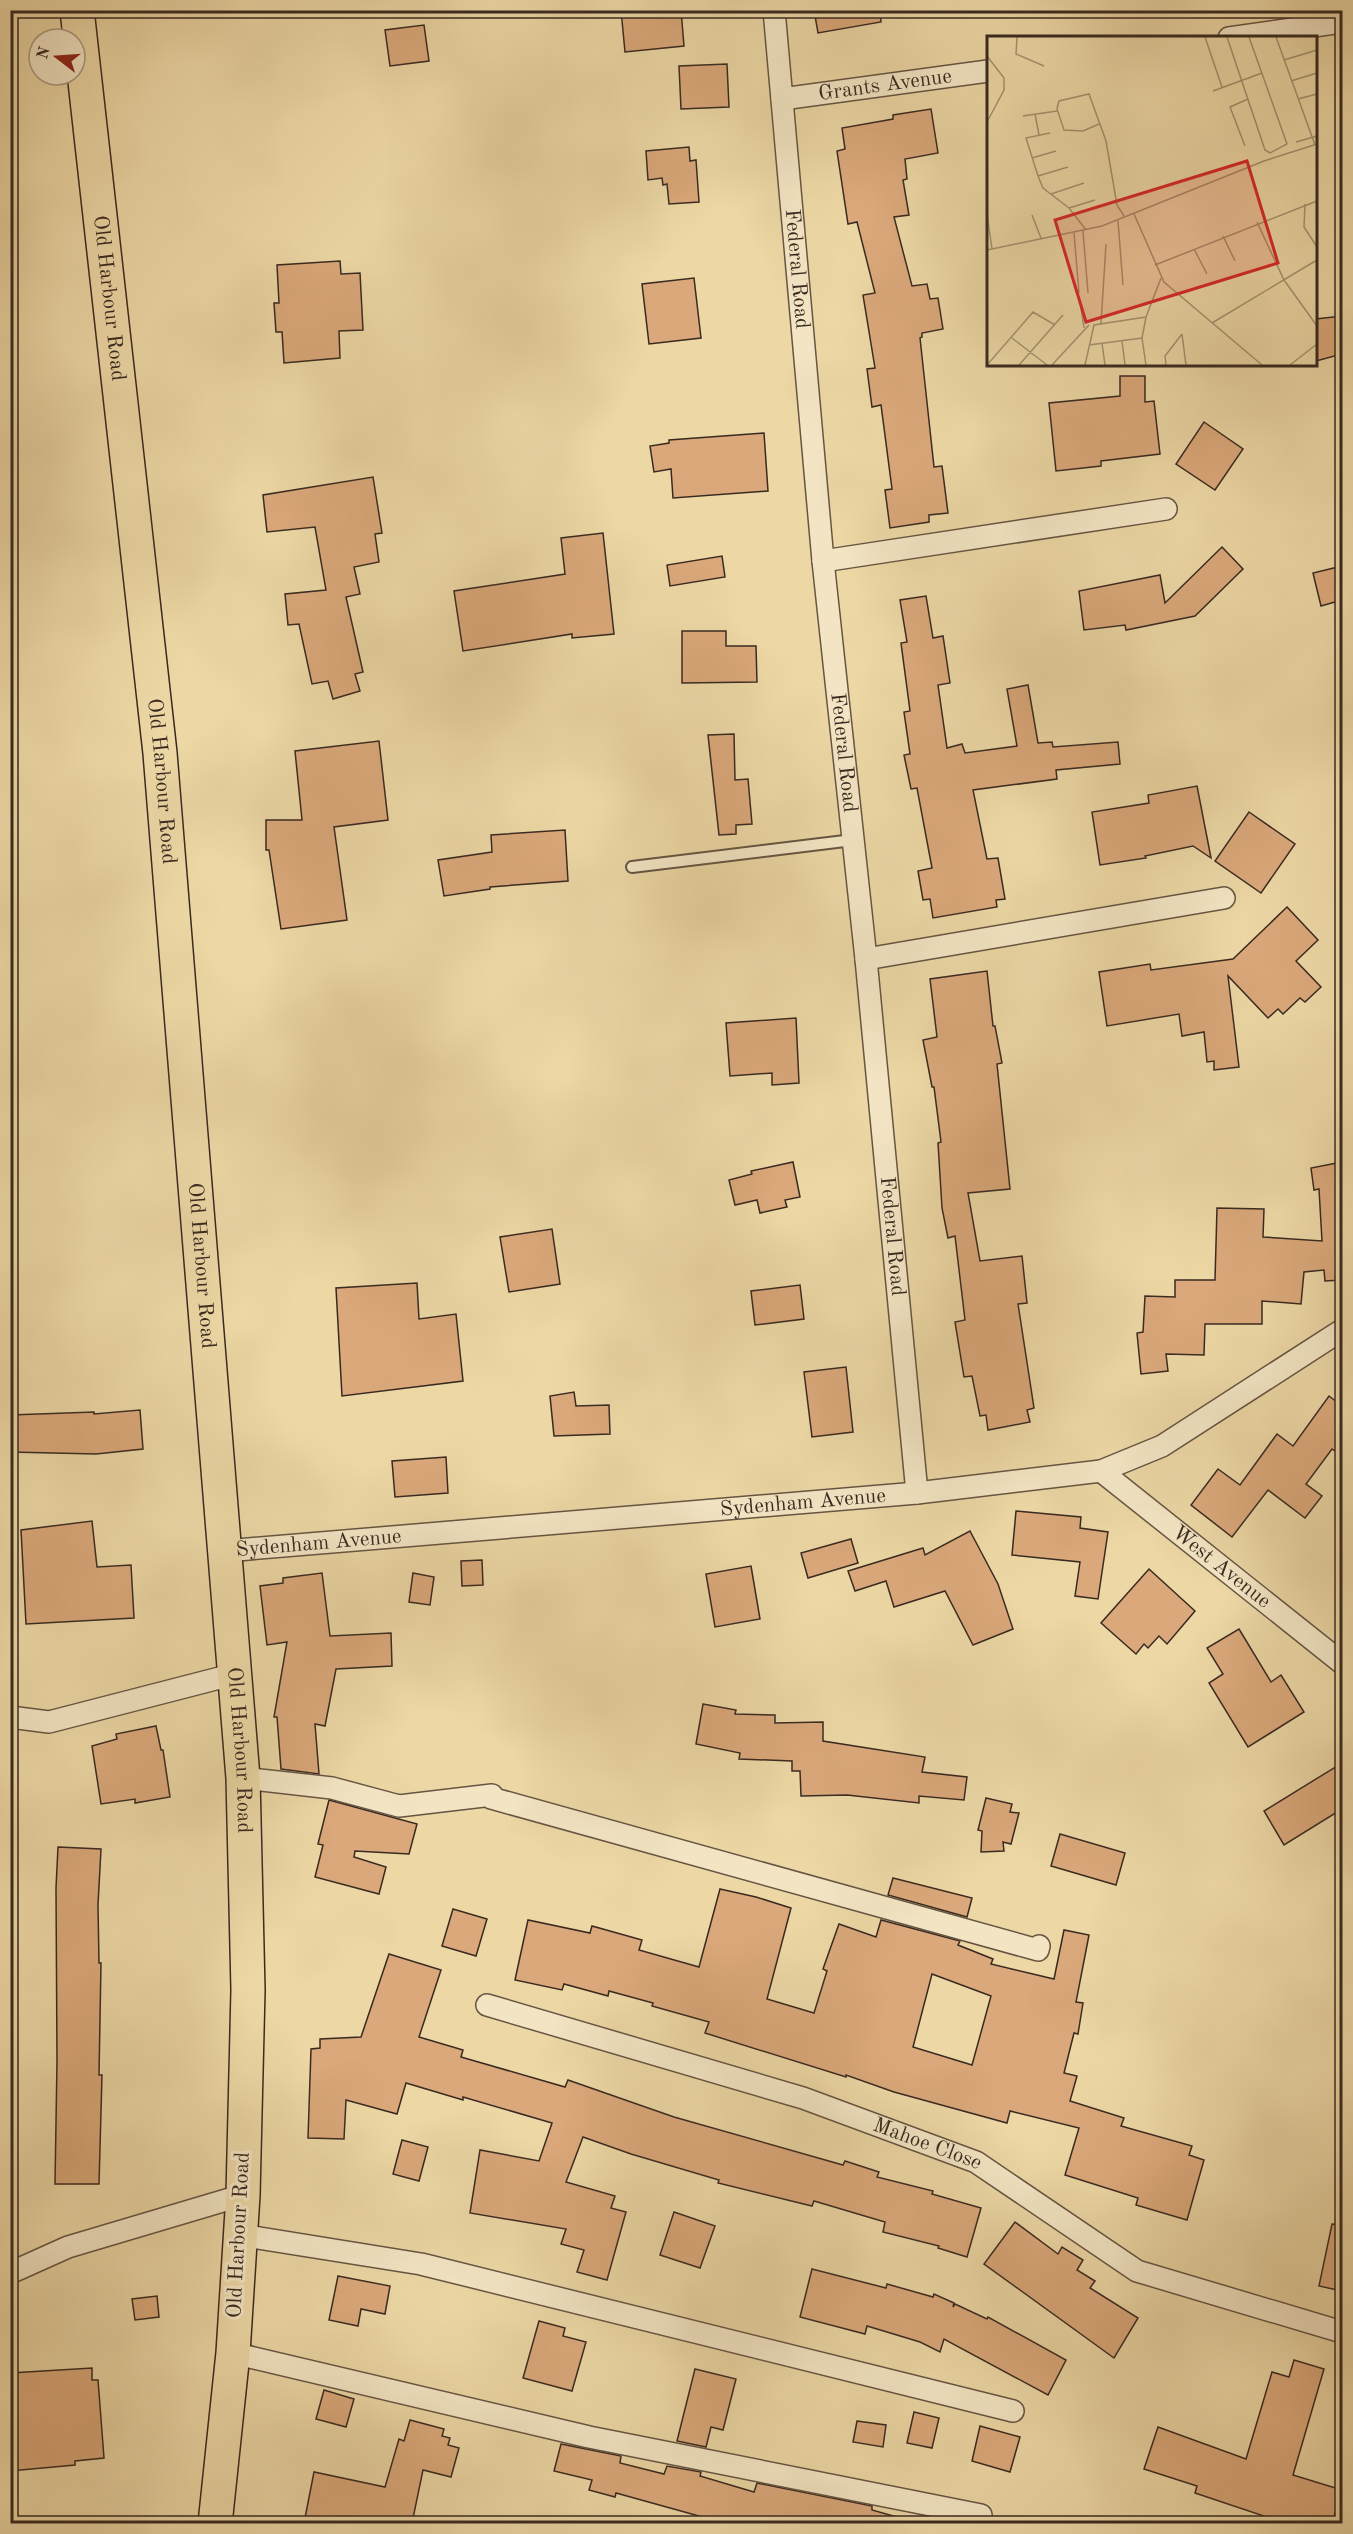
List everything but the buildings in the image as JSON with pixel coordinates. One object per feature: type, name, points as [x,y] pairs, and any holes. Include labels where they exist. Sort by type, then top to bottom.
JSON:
[{"type":"main road","name":"Old Harbour Road","points":[[77,10],[160,753],[243,1778],[248,1990],[243,2195],[233,2353],[215,2523]]},
{"type":"street","name":"Federal Road","points":[[774,10],[823,561],[866,959],[917,1493]]},
{"type":"street","points":[[1242,36],[1342,22]]},
{"type":"street","name":"Grants Avenue","points":[[782,99],[987,71]]},
{"type":"street","points":[[823,561],[1166,509]]},
{"type":"street","points":[[866,959],[1224,898]]},
{"type":"street","name":"Sydenham Avenue","points":[[225,1551],[917,1493],[1101,1472],[1162,1446],[1342,1330]]},
{"type":"street","name":"West Avenue","points":[[1101,1472],[1342,1664]]},
{"type":"street","points":[[10,1717],[49,1722],[235,1674]]},
{"type":"street","points":[[243,1778],[332,1788],[399,1806],[492,1795],[491,1798],[1038,1950],[1039,1946]]},
{"type":"street","name":"Mahoe Close","points":[[487,2005],[803,2098],[976,2162],[1137,2271],[1342,2332]]},
{"type":"street","points":[[10,2273],[68,2247],[243,2195]]},
{"type":"street","points":[[240,2235],[421,2264],[1013,2411]]},
{"type":"street","points":[[233,2353],[589,2437],[981,2515]]},
{"type":"lane","points":[[632,867],[853,840]]}]
